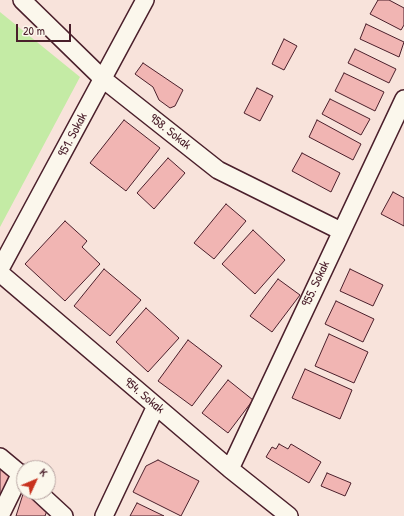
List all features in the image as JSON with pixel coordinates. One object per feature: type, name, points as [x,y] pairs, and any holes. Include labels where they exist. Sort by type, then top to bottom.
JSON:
[{"type":"street","name":"958. Sokak","points":[[22,0],[103,79],[218,170],[341,230]]},
{"type":"street","name":"951. Sokak","points":[[0,269],[145,0]]},
{"type":"street","name":"955. Sokak","points":[[230,469],[341,230],[404,99]]},
{"type":"street","name":"954. Sokak","points":[[0,273],[230,469],[289,516]]},
{"type":"street","points":[[104,516],[156,406]]},
{"type":"street","points":[[0,457],[16,470]]},
{"type":"street","points":[[2,510],[16,486]]},
{"type":"street","points":[[47,500],[64,516]]},
{"type":"green space","points":[[0,12],[80,77],[0,227]]},
{"type":"building","points":[[378,0],[389,0],[404,8],[404,25],[401,30],[370,14]]},
{"type":"building","points":[[366,24],[404,42],[399,57],[360,39]]},
{"type":"building","points":[[284,39],[297,46],[284,70],[272,64]]},
{"type":"building","points":[[355,49],[396,69],[389,83],[348,63]]},
{"type":"building","points":[[143,63],[183,90],[175,106],[170,108],[159,100],[153,87],[135,74]]},
{"type":"building","points":[[344,73],[384,92],[375,111],[335,91]]},
{"type":"building","points":[[257,88],[273,96],[260,121],[244,113]]},
{"type":"building","points":[[330,99],[370,119],[361,135],[322,114]]},
{"type":"building","points":[[124,120],[160,148],[126,191],[90,163]]},
{"type":"building","points":[[317,120],[361,144],[353,160],[309,137]]},
{"type":"building","points":[[302,153],[340,173],[331,192],[292,171]]},
{"type":"building","points":[[168,158],[185,173],[154,209],[137,193]]},
{"type":"building","points":[[393,192],[404,198],[404,226],[381,214]]},
{"type":"building","points":[[226,204],[246,221],[214,259],[194,243]]},
{"type":"building","points":[[65,221],[87,241],[82,247],[100,264],[65,301],[25,264]]},
{"type":"building","points":[[253,230],[285,260],[255,294],[222,264]]},
{"type":"building","points":[[104,269],[141,300],[110,336],[74,306]]},
{"type":"building","points":[[350,269],[383,285],[373,306],[340,291]]},
{"type":"building","points":[[278,279],[300,295],[272,332],[250,316]]},
{"type":"building","points":[[336,301],[374,319],[363,342],[325,324]]},
{"type":"building","points":[[146,308],[179,338],[148,372],[116,342]]},
{"type":"building","points":[[329,334],[368,352],[354,383],[315,366]]},
{"type":"building","points":[[188,340],[222,366],[192,406],[158,381]]},
{"type":"building","points":[[305,369],[352,390],[340,419],[292,398]]},
{"type":"building","points":[[228,380],[253,400],[228,433],[202,413]]},
{"type":"building","points":[[279,444],[288,449],[291,444],[321,462],[309,483],[266,457],[272,447],[276,449]]},
{"type":"building","points":[[158,460],[199,481],[181,516],[133,492],[146,466]]},
{"type":"building","points":[[0,465],[16,473],[0,500]]},
{"type":"building","points":[[327,473],[351,483],[345,496],[321,486]]},
{"type":"building","points":[[21,500],[40,500],[48,508],[45,516],[16,516]]},
{"type":"building","points":[[137,503],[164,516],[130,516]]}]
